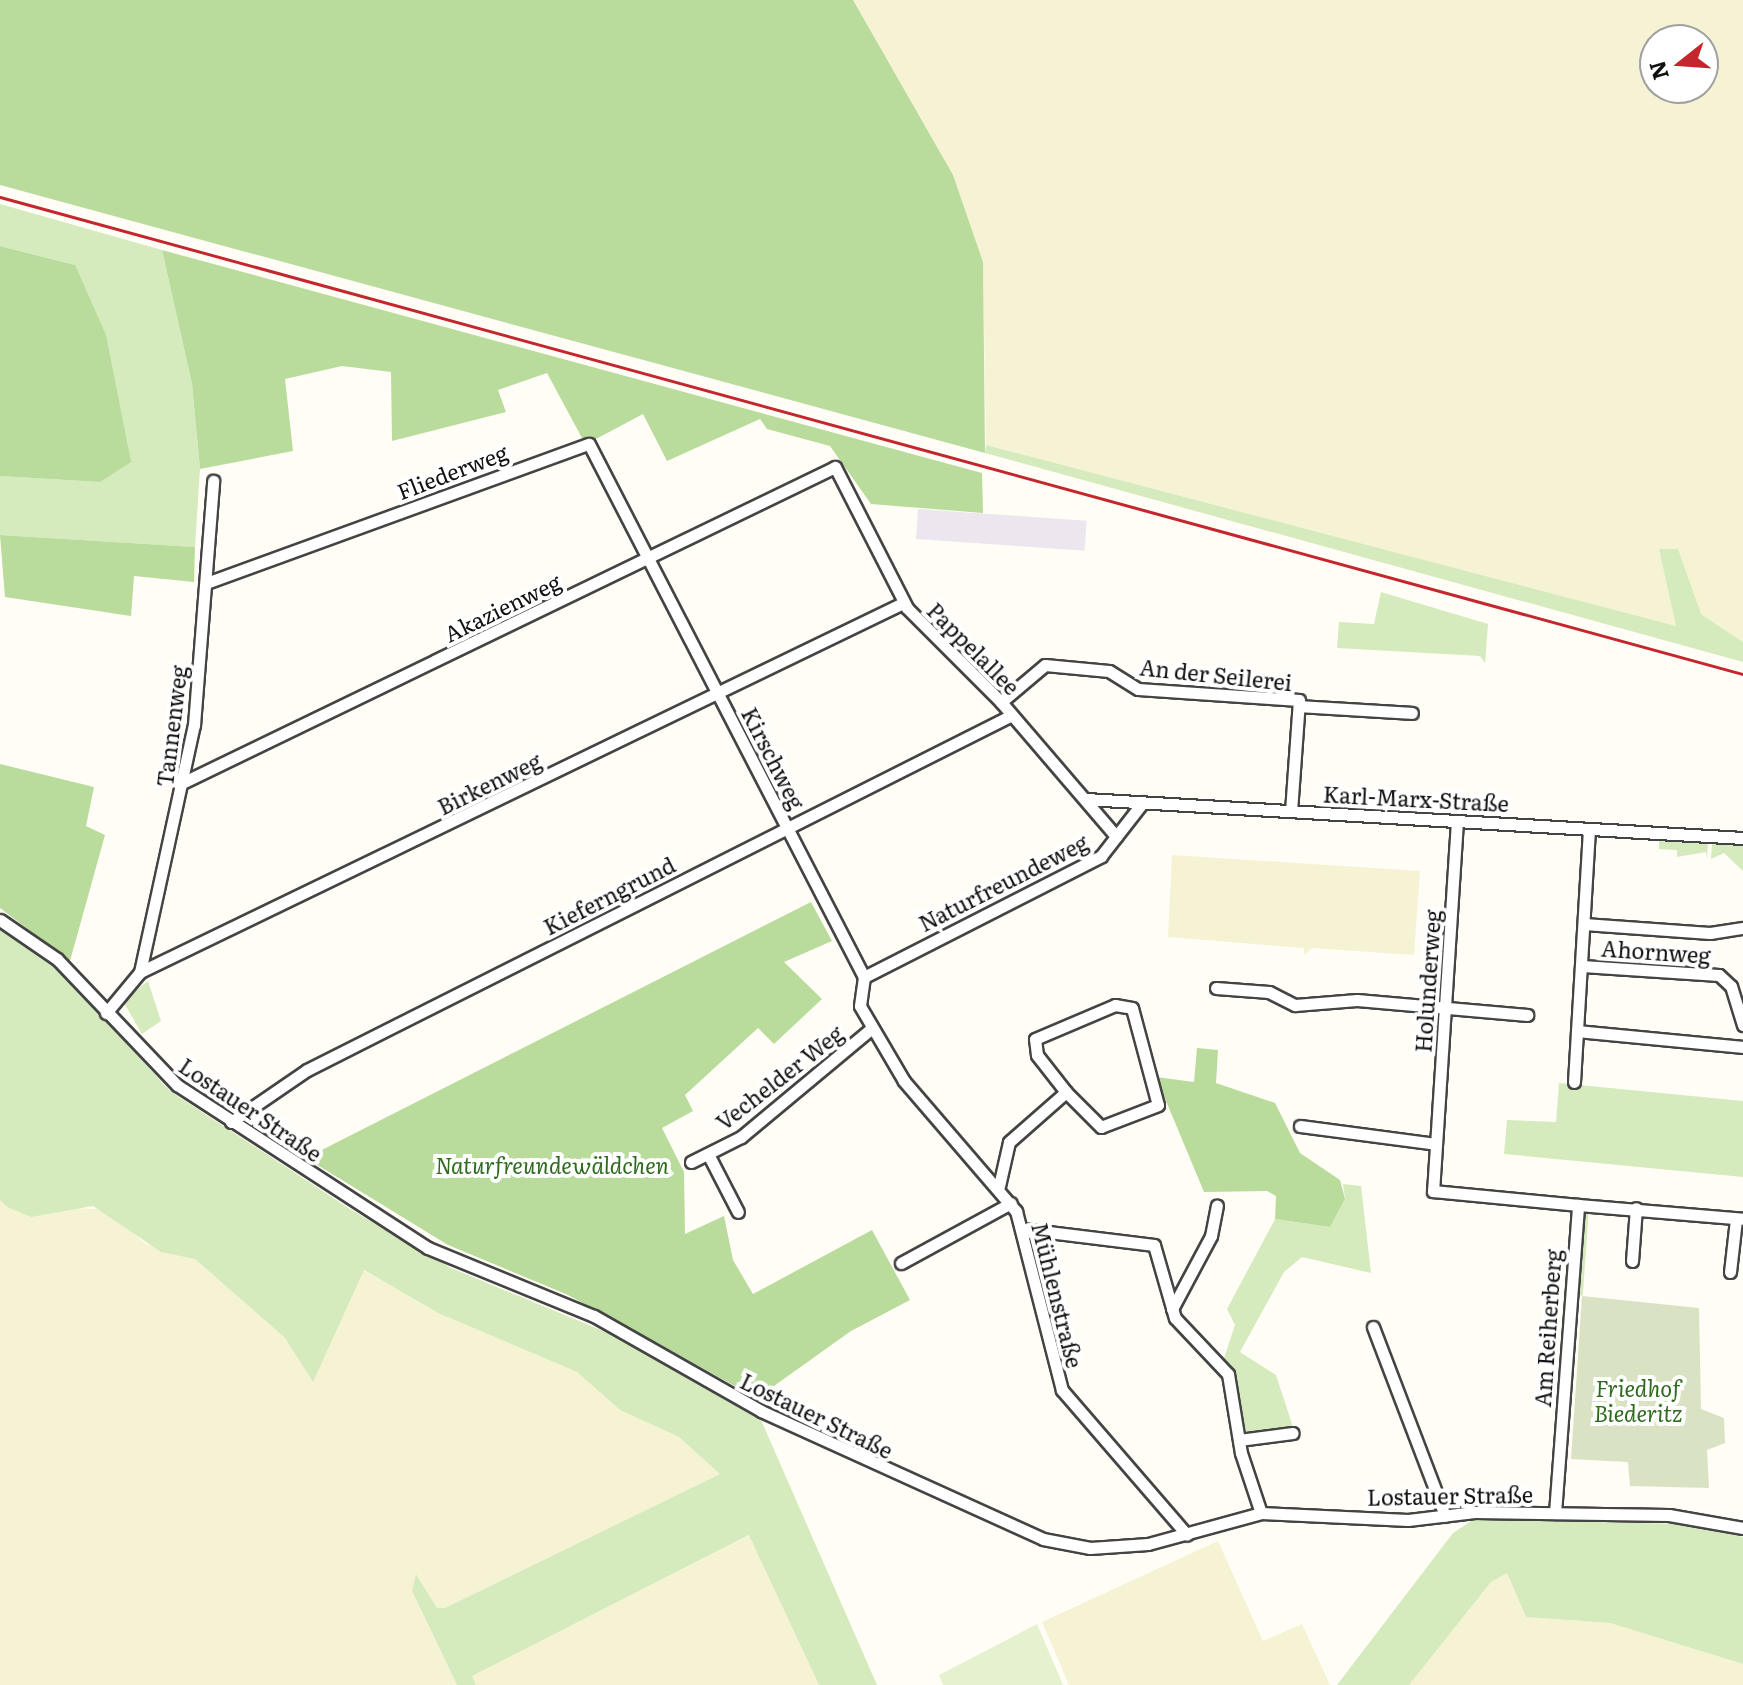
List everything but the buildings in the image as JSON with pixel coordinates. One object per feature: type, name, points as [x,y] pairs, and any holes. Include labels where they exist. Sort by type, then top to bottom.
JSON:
[{"type":"street","name":"Fliederweg","points":[[209,582],[582,444],[595,448],[649,557]]},
{"type":"street","name":"Akazienweg","points":[[184,782],[837,467]]},
{"type":"street","name":"Pappelallee","points":[[837,467],[903,603],[1001,702],[1116,836]]},
{"type":"street","name":"Tannenweg","points":[[140,972],[184,782],[209,582],[213,481]]},
{"type":"street","name":"Kirschweg","points":[[649,557],[864,977]]},
{"type":"street","name":"Birkenweg","points":[[106,1013],[140,972],[903,603]]},
{"type":"street","name":"An der Seilerei","points":[[1001,702],[1045,665],[1109,671],[1138,689],[1299,700],[1291,811]]},
{"type":"street","name":"An der Seilerei","points":[[1299,706],[1412,713]]},
{"type":"street","name":"Kieferngrund","points":[[231,1122],[307,1070],[1012,715]]},
{"type":"street","name":"Karl-Marx-Straße","points":[[1086,799],[1743,838]]},
{"type":"street","name":"Naturfreundeweg","points":[[864,977],[1101,856],[1143,802]]},
{"type":"street","name":"Holunderweg","points":[[1457,821],[1433,1191],[1578,1205]]},
{"type":"street","name":"Ahornweg","points":[[1574,1082],[1589,829]]},
{"type":"street","name":"Lostauer Straße","points":[[0,920],[57,959],[159,1071],[231,1122],[428,1248],[594,1316],[761,1411],[1005,1524],[1090,1548],[1187,1535],[1261,1513],[1669,1515],[1743,1528]]},
{"type":"street","name":"Ahornweg","points":[[1584,924],[1710,933],[1743,928]]},
{"type":"street","name":"Ahornweg","points":[[1582,966],[1719,975],[1731,986],[1743,1025]]},
{"type":"street","name":"Mühlenstraße","points":[[864,977],[858,996],[872,1028],[919,1100],[999,1186],[1024,1229],[1062,1390],[1187,1535]]},
{"type":"street","points":[[1216,988],[1269,992],[1295,1005],[1357,1000],[1527,1015]]},
{"type":"street","points":[[1115,1005],[1132,1008],[1158,1105],[1096,1126],[1066,1092],[1037,1055],[1035,1039],[1115,1005]]},
{"type":"street","name":"Vechelder Weg","points":[[691,1162],[741,1137],[872,1028]]},
{"type":"street","points":[[1577,1031],[1743,1047]]},
{"type":"street","points":[[999,1186],[1009,1142],[1066,1092]]},
{"type":"street","points":[[1300,1126],[1436,1144]]},
{"type":"street","name":"Vechelder Weg","points":[[708,1154],[738,1212]]},
{"type":"street","points":[[901,1263],[1011,1203]]},
{"type":"street","points":[[1578,1205],[1739,1219],[1730,1272]]},
{"type":"street","name":"Am Reiherberg","points":[[1555,1513],[1578,1205]]},
{"type":"street","points":[[1172,1309],[1211,1236],[1217,1206]]},
{"type":"street","points":[[1632,1261],[1636,1208]]},
{"type":"street","points":[[1024,1229],[1151,1242],[1172,1309],[1228,1374],[1239,1440],[1261,1513]]},
{"type":"street","points":[[1373,1327],[1445,1516]]},
{"type":"street","points":[[1239,1440],[1293,1433]]},
{"type":"shaded area","points":[[853,0],[1743,0],[1743,642],[1701,614],[1660,550],[1677,627],[986,445],[983,262],[953,175]]},
{"type":"shaded area","points":[[918,509],[1087,521],[1084,551],[916,539]]},
{"type":"shaded area","points":[[1172,855],[1420,871],[1414,955],[1312,948],[1304,955],[1304,948],[1168,937]]},
{"type":"shaded area","points":[[0,1200],[7,1207],[105,1209],[146,1244],[195,1259],[285,1338],[313,1381],[363,1270],[438,1313],[577,1372],[620,1410],[679,1437],[720,1474],[445,1608],[437,1608],[417,1575],[412,1591],[457,1685],[0,1685]]},
{"type":"shaded area","points":[[750,1535],[819,1685],[476,1685],[472,1676]]},
{"type":"shaded area","points":[[1218,1541],[1263,1641],[1302,1624],[1330,1685],[1069,1685],[1042,1622]]},
{"type":"shaded area","points":[[1507,1573],[1526,1617],[1610,1623],[1743,1664],[1743,1685],[1409,1685],[1491,1582]]},
{"type":"green space","points":[[0,0],[853,0],[953,175],[983,262],[985,453],[0,185]]},
{"type":"green space","points":[[0,204],[162,250],[192,384],[200,469],[195,547],[0,535],[0,476],[100,482],[75,265],[0,246]]},
{"type":"green space","points":[[0,246],[75,265],[106,335],[131,462],[100,482],[0,476]]},
{"type":"green space","points":[[162,250],[982,473],[983,513],[871,504],[830,446],[767,429],[760,419],[667,461],[643,414],[596,439],[582,438],[547,373],[498,390],[506,412],[392,441],[391,372],[342,366],[285,379],[293,451],[200,469],[192,384]]},
{"type":"green space","points":[[986,445],[1676,626],[1659,549],[1678,549],[1701,614],[1743,642],[1743,662],[985,453]]},
{"type":"green space","points":[[0,535],[195,547],[194,582],[134,576],[131,616],[5,597]]},
{"type":"green space","points":[[1381,592],[1488,624],[1485,663],[1480,656],[1337,648],[1339,622],[1374,624]]},
{"type":"green space","points":[[0,764],[94,787],[86,826],[105,835],[70,961],[0,908]]},
{"type":"green space","points":[[1659,841],[1708,844],[1707,859],[1706,852],[1677,857],[1677,850],[1659,849]]},
{"type":"green space","points":[[1712,844],[1743,846],[1743,871],[1724,853],[1711,859]]},
{"type":"green space","name":"Naturfreundewäldchen","points":[[811,902],[832,941],[784,962],[822,999],[774,1044],[758,1028],[685,1095],[693,1111],[662,1128],[684,1172],[685,1234],[724,1216],[733,1260],[753,1294],[872,1230],[910,1300],[851,1331],[757,1398],[568,1295],[448,1245],[306,1158]]},
{"type":"green space","points":[[0,930],[55,966],[170,1091],[350,1209],[451,1268],[613,1335],[761,1420],[877,1685],[819,1685],[749,1535],[472,1676],[476,1685],[457,1685],[412,1591],[416,1574],[437,1608],[445,1608],[720,1474],[679,1437],[620,1410],[577,1372],[438,1313],[364,1270],[313,1382],[285,1338],[195,1259],[161,1252],[93,1206],[31,1217],[7,1207],[0,1200]]},
{"type":"green space","points":[[148,981],[161,1021],[142,1034],[123,1001]]},
{"type":"green space","points":[[1197,1048],[1218,1050],[1216,1083],[1275,1103],[1300,1153],[1340,1180],[1345,1199],[1330,1227],[1275,1219],[1276,1196],[1267,1191],[1204,1192],[1156,1077],[1194,1082]]},
{"type":"green space","points":[[1559,1083],[1743,1101],[1743,1177],[1504,1154],[1507,1120],[1556,1122]]},
{"type":"green space","points":[[1343,1184],[1361,1186],[1371,1273],[1302,1257],[1284,1272],[1240,1352],[1276,1375],[1294,1430],[1248,1436],[1222,1364],[1235,1325],[1227,1309],[1275,1219],[1330,1227],[1345,1199]]},
{"type":"green space","points":[[1579,1206],[1589,1207],[1583,1296],[1573,1295]]},
{"type":"green space","name":"Friedhof Biederitz","points":[[1582,1296],[1699,1308],[1701,1409],[1724,1418],[1725,1443],[1707,1450],[1709,1488],[1630,1486],[1628,1462],[1571,1459]]},
{"type":"green space","points":[[1474,1519],[1681,1524],[1743,1537],[1743,1664],[1610,1623],[1526,1617],[1507,1573],[1491,1582],[1409,1685],[1337,1685],[1453,1533]]},
{"type":"green space","points":[[1037,1624],[1063,1685],[943,1685],[939,1675]]},
{"type":"railway","points":[[0,197],[1743,674]]}]
